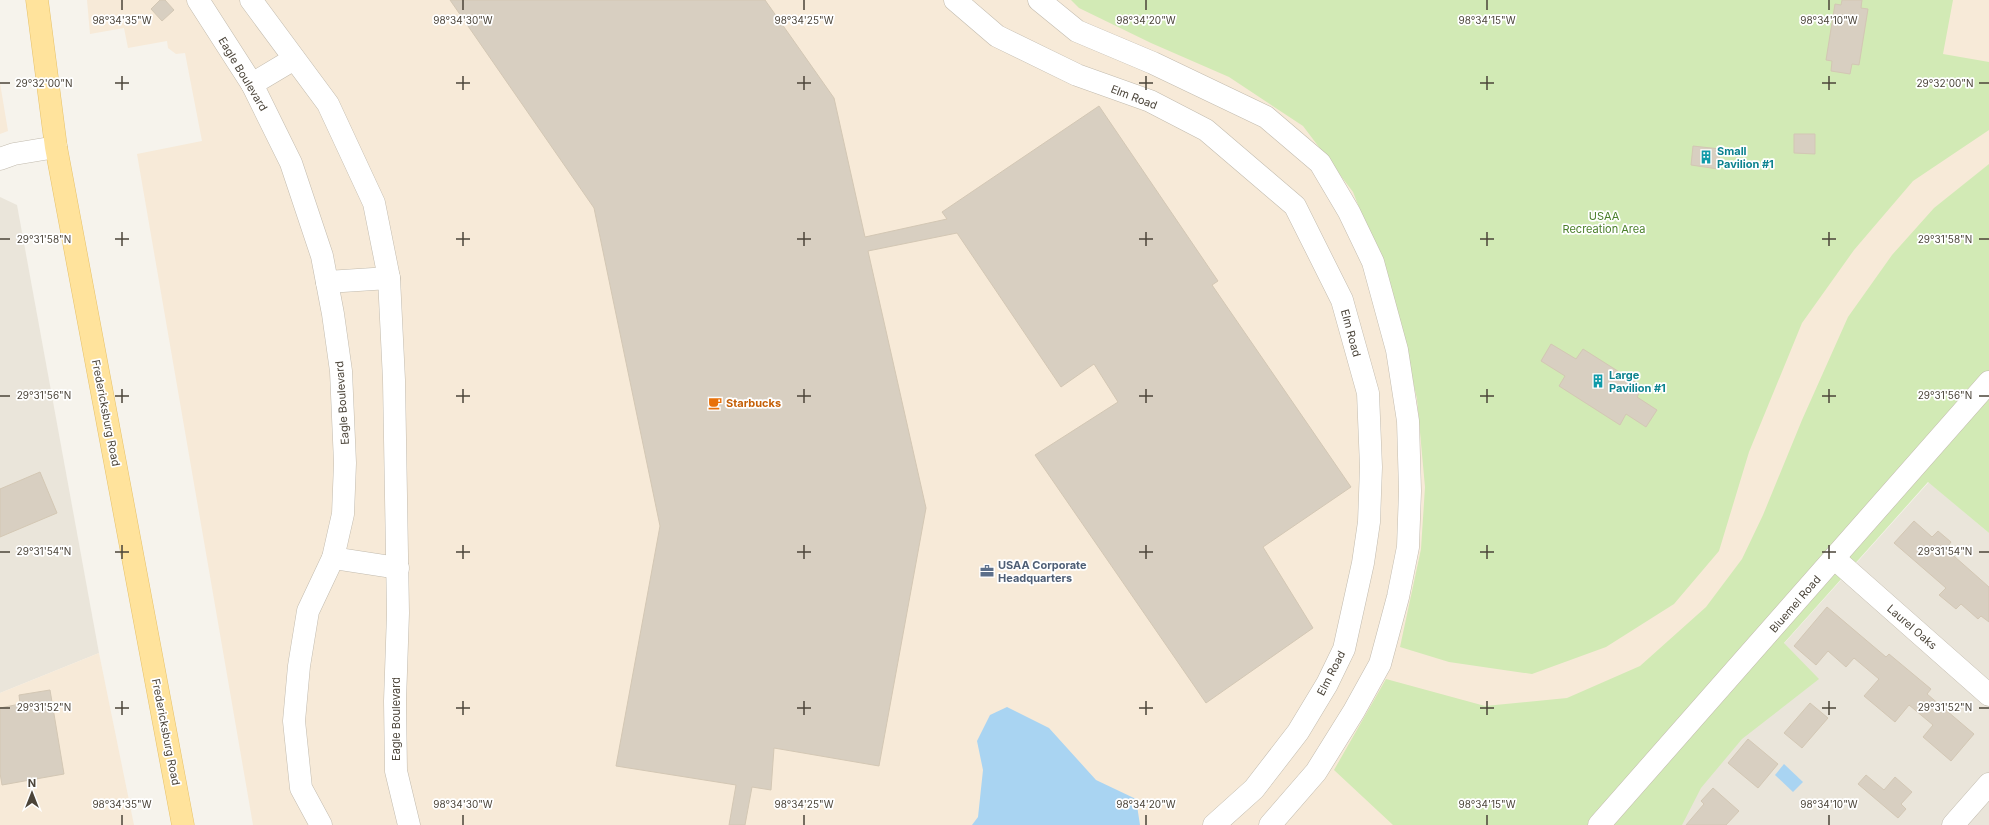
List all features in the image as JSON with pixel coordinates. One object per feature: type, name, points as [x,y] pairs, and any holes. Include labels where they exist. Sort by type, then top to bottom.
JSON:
[{"type":"main road","name":"Fredericksburg Road","points":[[37,0],[56,147],[183,825]]},
{"type":"street","name":"Eagle Boulevard","points":[[198,0],[252,84],[291,163],[322,256],[341,371],[345,463],[343,514],[332,558],[308,611],[299,666],[294,721],[301,788],[321,825]]},
{"type":"street","name":"Eagle Boulevard","points":[[251,0],[328,104],[374,203],[389,278],[394,380],[398,568],[395,701],[396,771],[409,825]]},
{"type":"street","name":"Elm Road","points":[[955,0],[997,36],[1077,75],[1150,101],[1206,130],[1295,206],[1342,300],[1368,393],[1371,467],[1369,522],[1363,563],[1344,649],[1327,684],[1298,732],[1254,789],[1214,825]]},
{"type":"street","points":[[1039,0],[1077,31],[1152,63],[1266,117],[1320,164],[1349,212],[1373,262],[1397,350],[1408,422],[1410,491],[1408,547],[1398,597],[1380,664],[1354,711],[1316,772],[1270,825]]},
{"type":"street","points":[[252,84],[294,59]]},
{"type":"street","points":[[0,159],[14,154],[56,147]]},
{"type":"street","points":[[327,282],[389,278]]},
{"type":"street","name":"Bluemel Road","points":[[1600,825],[1989,382]]},
{"type":"street","points":[[332,558],[398,568]]},
{"type":"street","name":"Laurel Oaks","points":[[1835,559],[1989,695]]},
{"type":"street","points":[[1953,825],[1989,784]]},
{"type":"shaded area","name":"USAA Corporate Headquarters","points":[[87,0],[1989,0],[1989,318],[1541,825],[253,825],[137,154],[202,141],[185,53],[176,54],[168,48],[167,41],[128,48],[124,28],[90,34]]},
{"type":"shaded area","points":[[0,83],[8,131],[0,134]]},
{"type":"shaded area","points":[[0,197],[17,205],[99,653],[0,693]]},
{"type":"shaded area","points":[[1929,482],[1989,533],[1989,825],[1621,825]]},
{"type":"shaded area","points":[[99,653],[134,825],[0,825],[0,693]]},
{"type":"green space","name":"USAA Recreation Area","points":[[1071,0],[1953,0],[1943,54],[1989,62],[1989,130],[1913,181],[1854,250],[1802,323],[1749,452],[1719,551],[1674,604],[1606,647],[1532,674],[1449,662],[1400,647],[1421,549],[1425,487],[1417,399],[1392,291],[1353,192],[1303,126],[1229,77],[1151,43],[1079,8]]},
{"type":"green space","points":[[1989,164],[1989,533],[1928,482],[1784,643],[1819,679],[1742,739],[1701,788],[1682,825],[1393,825],[1334,770],[1386,679],[1485,706],[1567,698],[1640,666],[1706,607],[1742,559],[1763,515],[1802,420],[1848,317],[1892,255],[1934,208]]},
{"type":"water","points":[[1007,707],[1049,728],[1096,780],[1136,799],[1140,825],[972,825],[978,817],[983,770],[977,741],[990,715]]},
{"type":"water","points":[[1784,764],[1803,782],[1793,792],[1775,775]]},
{"type":"building","points":[[160,0],[165,0],[174,10],[162,21],[151,9]]},
{"type":"building","points":[[450,0],[765,0],[834,98],[865,237],[947,219],[942,212],[1099,106],[1218,281],[1212,285],[1351,487],[1263,547],[1313,628],[1206,703],[1035,455],[1118,402],[1094,364],[1061,387],[957,233],[868,251],[926,508],[879,766],[774,748],[771,790],[752,787],[745,825],[729,825],[736,785],[616,766],[660,526],[594,208]]},
{"type":"building","points":[[1842,0],[1862,0],[1861,8],[1868,9],[1859,65],[1852,64],[1850,74],[1831,71],[1832,61],[1826,60],[1835,4],[1841,5]]},
{"type":"building","points":[[1794,134],[1815,134],[1815,154],[1794,153]]},
{"type":"building","name":"Small Pavilion #1","points":[[1693,146],[1720,149],[1718,169],[1691,165]]},
{"type":"building","name":"Large Pavilion #1","points":[[1551,344],[1576,359],[1583,349],[1643,387],[1637,397],[1657,410],[1646,427],[1626,414],[1620,425],[1559,386],[1565,376],[1541,361]]},
{"type":"building","points":[[40,472],[57,513],[0,537],[0,489]]},
{"type":"building","points":[[1914,521],[1932,537],[1938,531],[1951,542],[1946,549],[1989,587],[1989,622],[1981,616],[1978,619],[1961,604],[1956,609],[1939,595],[1946,588],[1894,543]]},
{"type":"building","points":[[1827,607],[1886,657],[1889,654],[1931,689],[1927,694],[1974,734],[1951,761],[1923,737],[1933,725],[1909,705],[1895,722],[1864,696],[1879,679],[1854,658],[1846,667],[1828,651],[1816,665],[1794,646]]},
{"type":"building","points":[[50,690],[64,774],[2,785],[0,773],[0,708],[20,704],[19,695]]},
{"type":"building","points":[[1810,703],[1828,718],[1802,748],[1784,733]]},
{"type":"building","points":[[1748,739],[1778,764],[1758,788],[1728,763]]},
{"type":"building","points":[[1866,775],[1884,790],[1895,777],[1912,792],[1901,804],[1906,809],[1898,818],[1858,784]]},
{"type":"building","points":[[1713,788],[1739,811],[1726,825],[1686,825],[1704,804],[1701,801]]},
{"type":"place","name":"Small Pavilion #1","points":[[1706,157]]},
{"type":"place","name":"Large Pavilion #1","points":[[1598,381]]},
{"type":"place","name":"Starbucks","points":[[715,403]]},
{"type":"place","name":"USAA Corporate Headquarters","points":[[987,571]]}]
